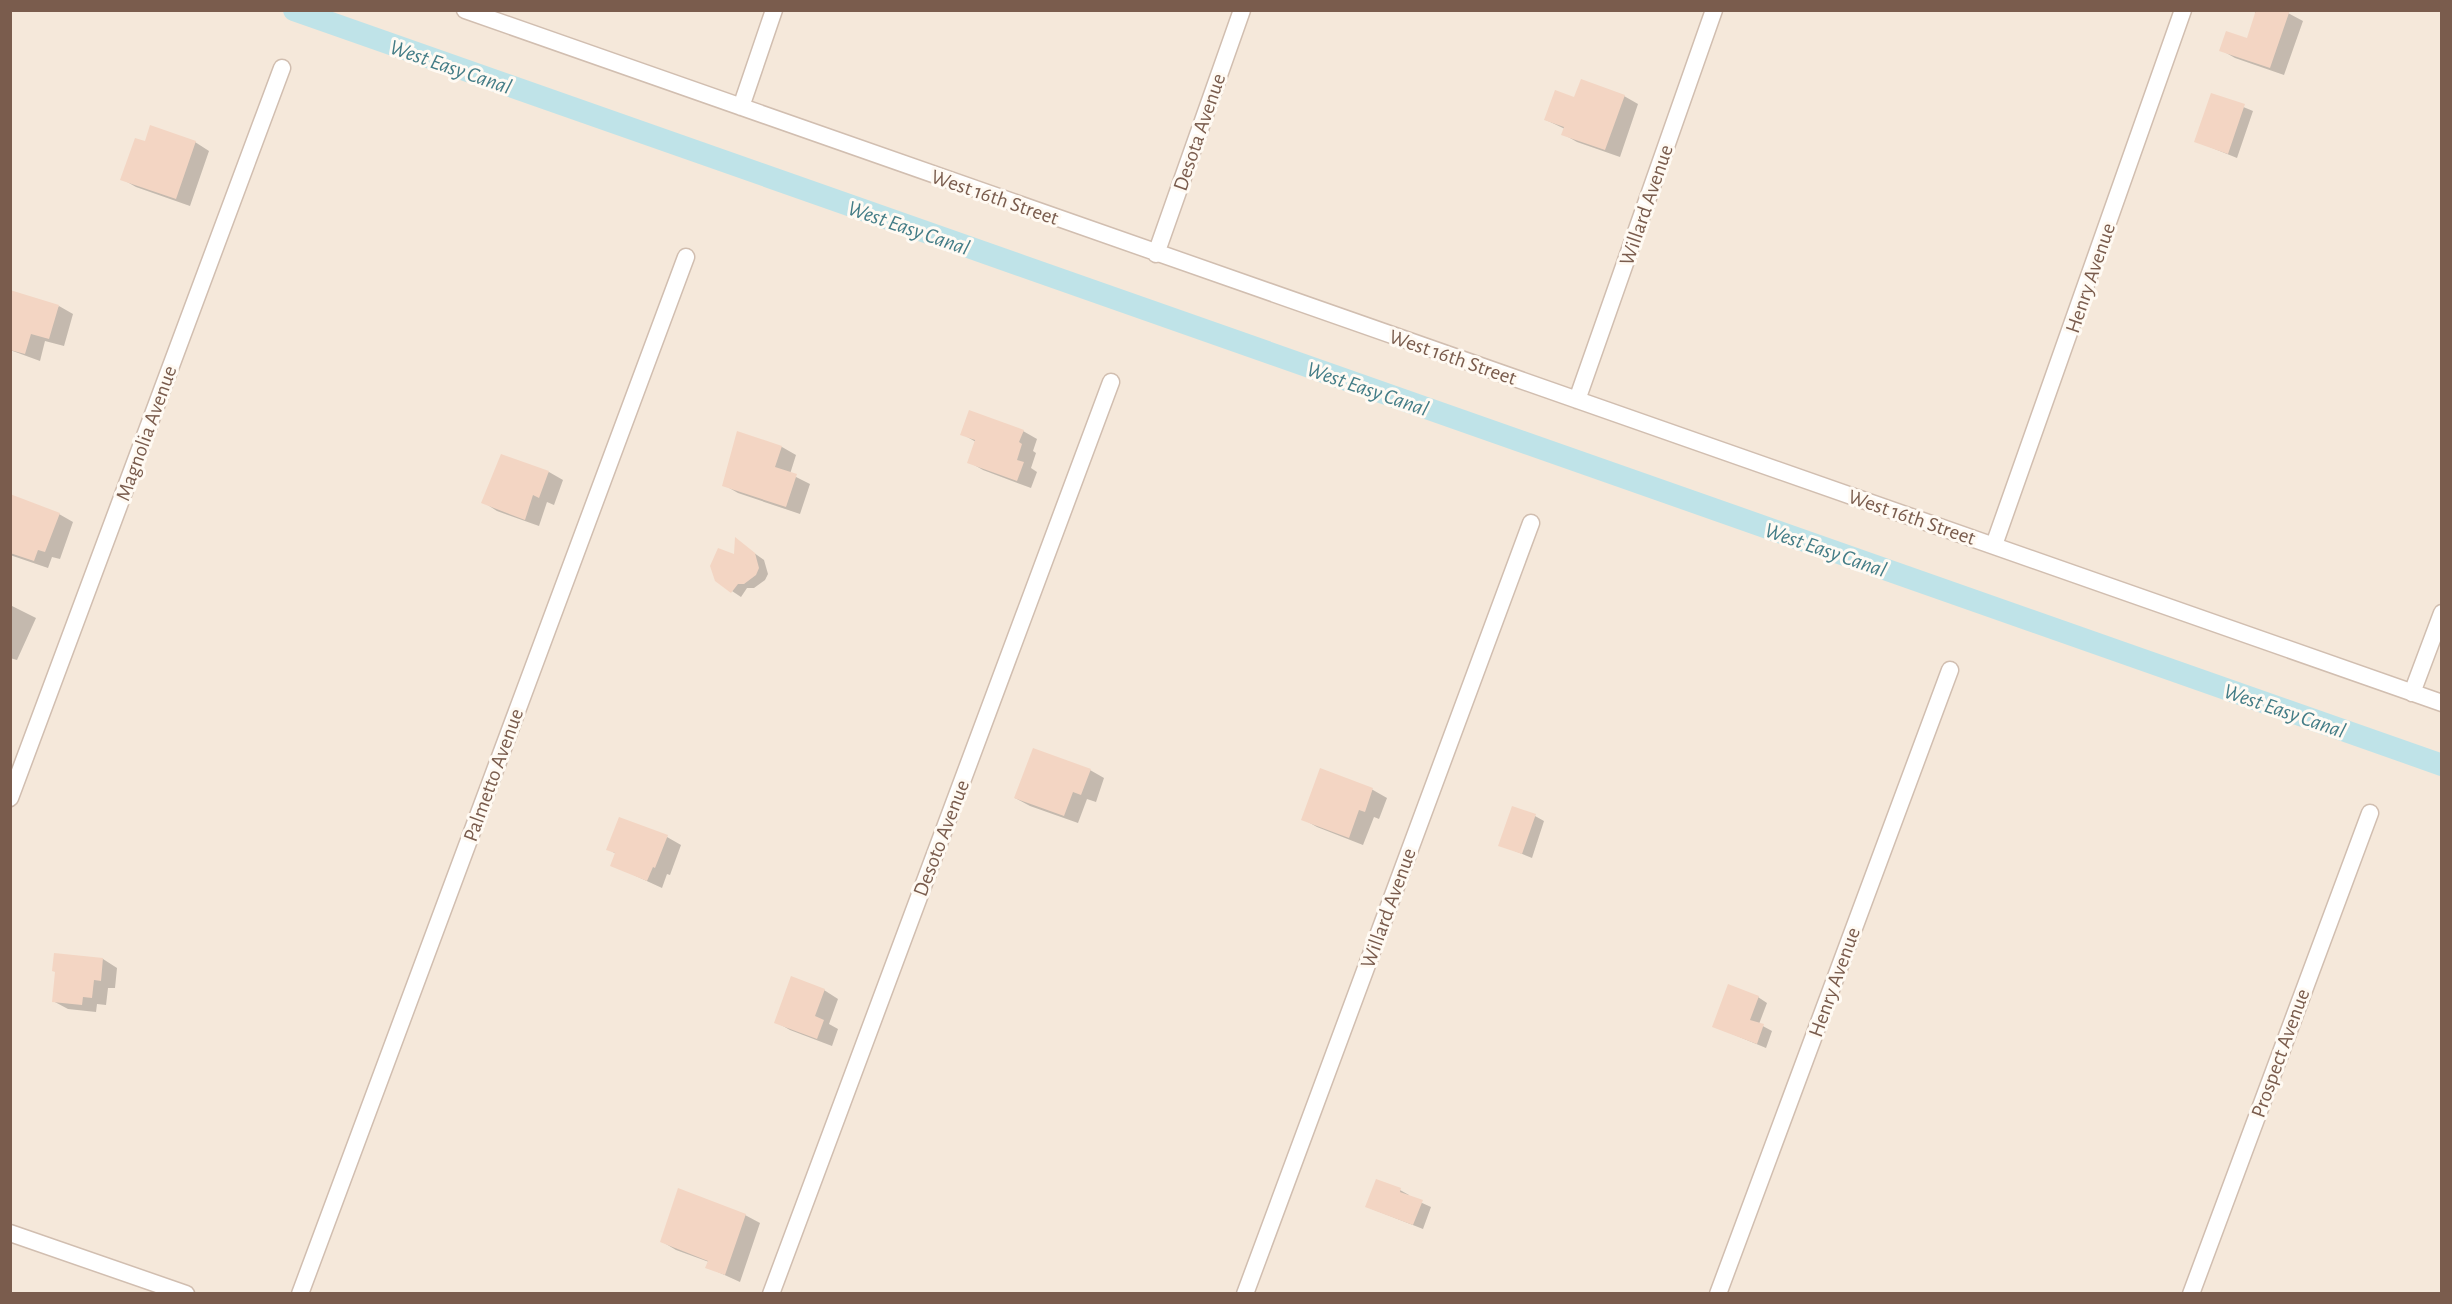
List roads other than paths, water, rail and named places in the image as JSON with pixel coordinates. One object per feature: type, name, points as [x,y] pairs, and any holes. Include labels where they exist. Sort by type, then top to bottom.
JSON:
[{"type":"street","name":"West 16th Street","points":[[465,10],[2442,703]]},
{"type":"street","points":[[741,107],[774,10]]},
{"type":"street","name":"Desota Avenue","points":[[1156,254],[1242,10]]},
{"type":"street","name":"Willard Avenue","points":[[1577,400],[1714,10]]},
{"type":"street","name":"Henry Avenue","points":[[1994,545],[2184,10]]},
{"type":"street","name":"Magnolia Avenue","points":[[10,798],[282,68]]},
{"type":"street","name":"Palmetto Avenue","points":[[300,1293],[686,257]]},
{"type":"street","name":"Desoto Avenue","points":[[771,1293],[1111,382]]},
{"type":"street","name":"Willard Avenue","points":[[1245,1293],[1531,523]]},
{"type":"street","points":[[2412,693],[2442,614]]},
{"type":"street","name":"Henry Avenue","points":[[1718,1293],[1950,670]]},
{"type":"street","name":"Prospect Avenue","points":[[2191,1293],[2370,813]]},
{"type":"street","points":[[10,1233],[186,1293]]},
{"type":"waterway","name":"West Easy Canal","points":[[294,10],[2442,765]]}]
